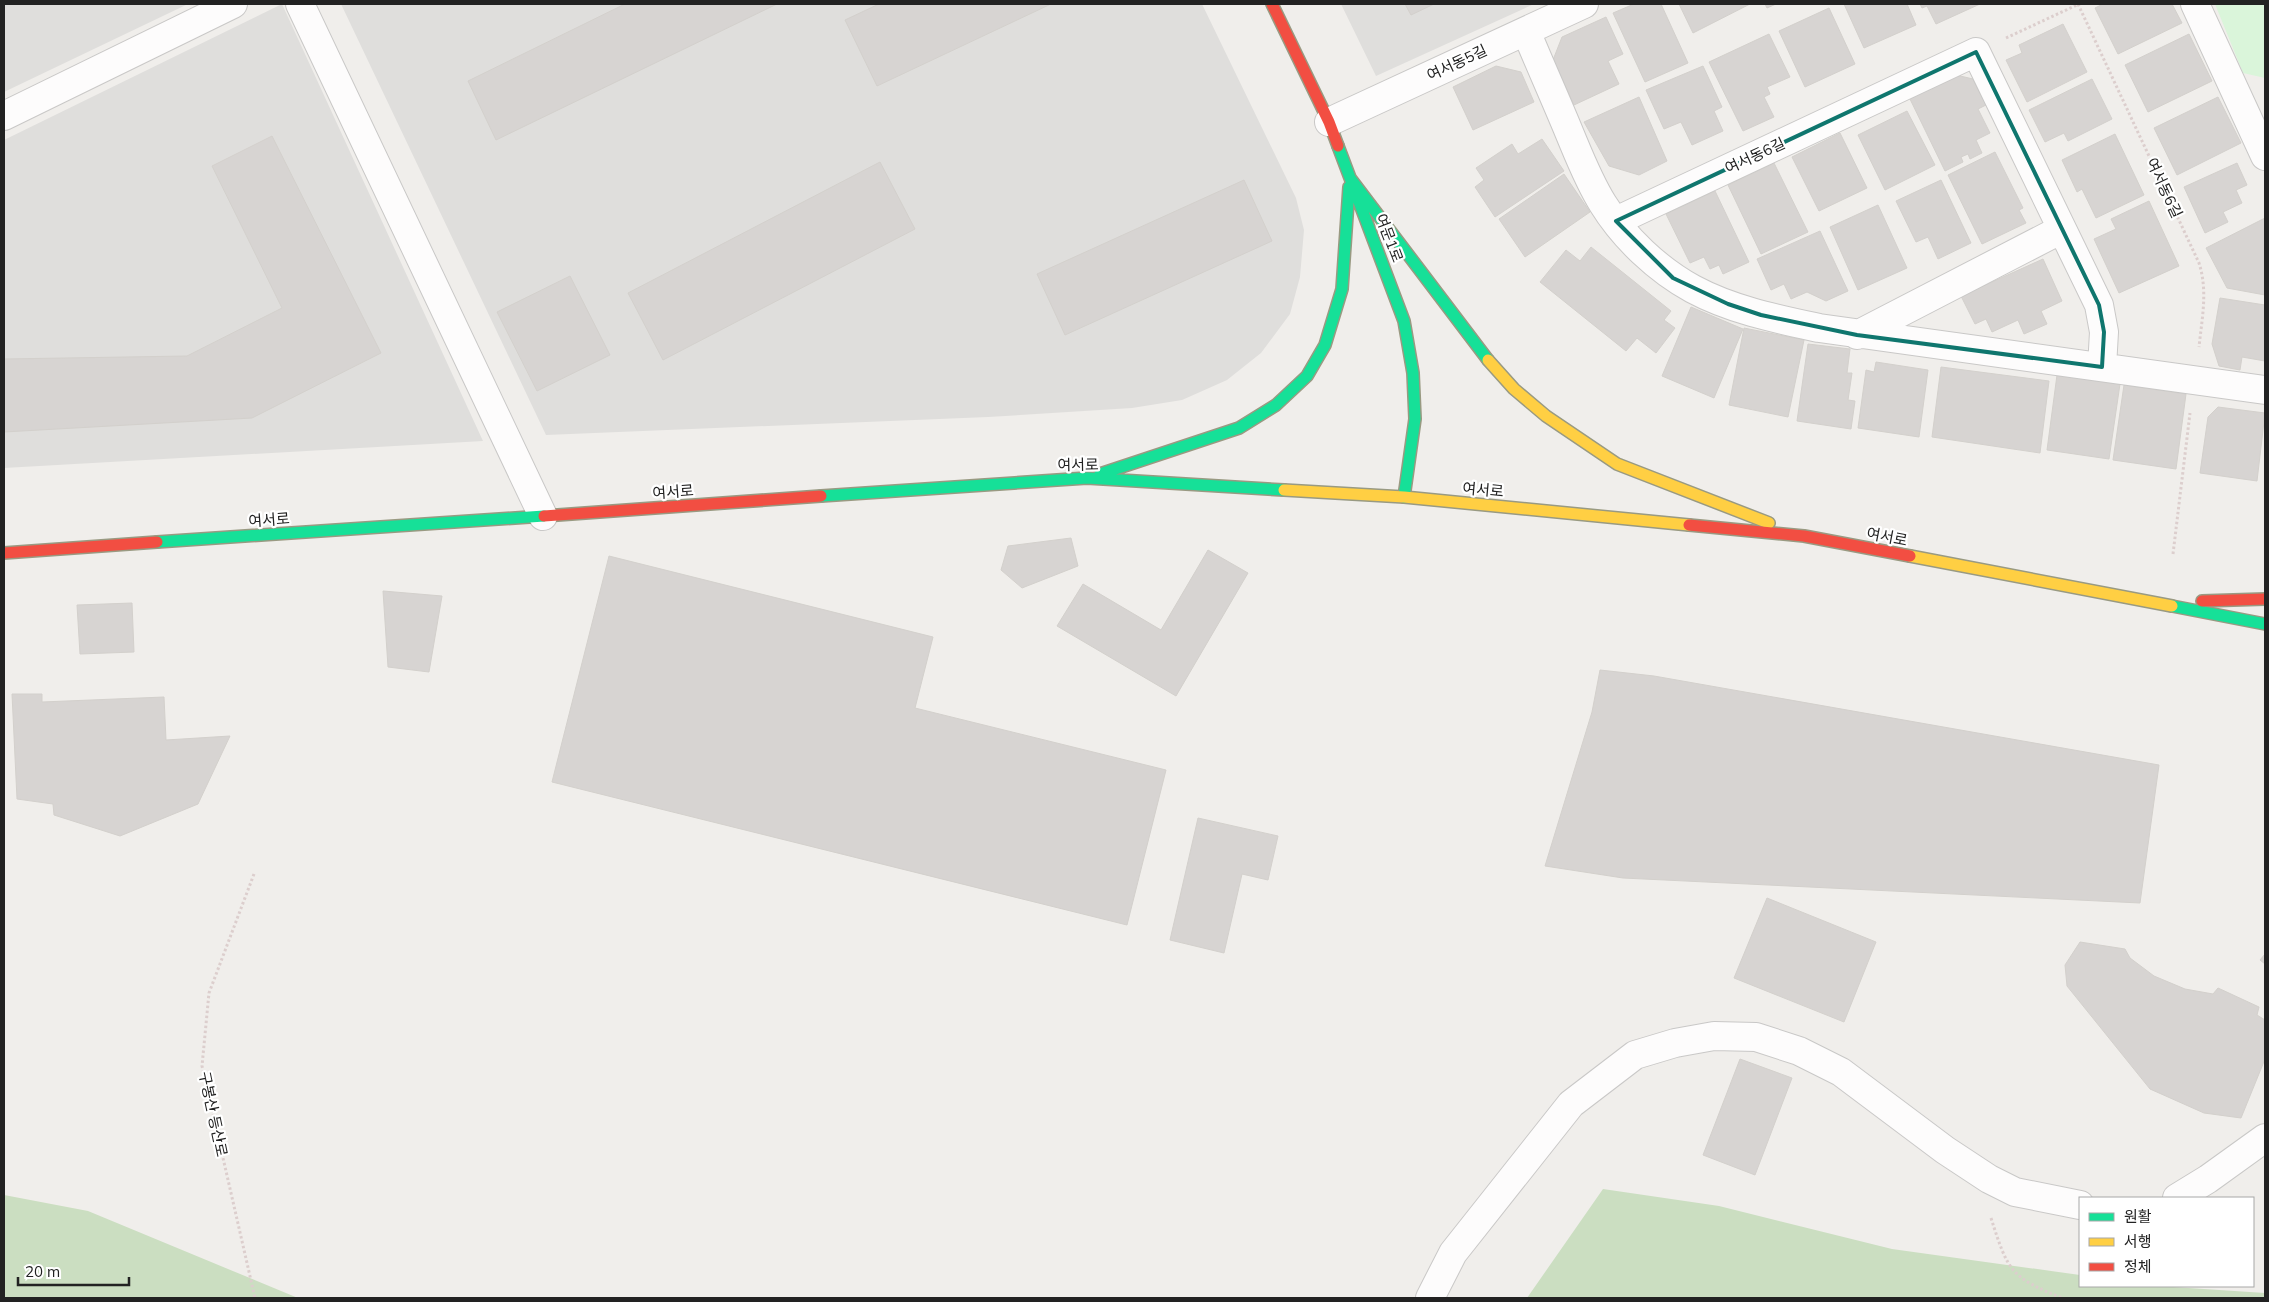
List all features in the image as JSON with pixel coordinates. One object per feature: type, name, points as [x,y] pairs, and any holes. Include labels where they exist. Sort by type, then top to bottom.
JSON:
[{"type":"street","points":[[4,116],[233,4]]},
{"type":"street","points":[[300,4],[543,516]]},
{"type":"street","name":"여문1로","points":[[1272,4],[1329,122],[1406,330],[1413,373],[1415,419],[1404,497]]},
{"type":"street","name":"여서동5길","points":[[1329,122],[1584,4]]},
{"type":"street","points":[[2195,4],[2255,108],[2265,156]]},
{"type":"street","points":[[1526,31],[1585,169],[1603,205],[1626,235],[1655,262],[1673,278],[1695,290],[1761,315],[1858,335],[2265,390]]},
{"type":"street","points":[[1976,52],[2099,305],[2104,332],[2102,367]]},
{"type":"street","name":"여서동6길","points":[[1616,221],[1976,52]]},
{"type":"street","points":[[1087,478],[1239,428],[1276,405],[1307,376],[1325,345],[1342,289],[1350,178]]},
{"type":"street","points":[[1350,178],[1484,356],[1514,389],[1546,416],[1618,464],[1661,483],[1804,536]]},
{"type":"street","points":[[1858,335],[2062,229]]},
{"type":"street","name":"여서로","points":[[4,553],[1087,478],[1404,497],[1804,536],[2146,603],[2265,624]]},
{"type":"street","name":"여서로","points":[[2146,603],[2263,600]]},
{"type":"street","points":[[2252,622],[2265,632]]},
{"type":"street","points":[[1430,1298],[1453,1253],[1571,1104],[1635,1055],[1675,1043],[1714,1036],[1756,1037],[1799,1051],[1841,1072],[1945,1150],[1989,1179],[2015,1192],[2079,1205]]},
{"type":"street","points":[[2179,1197],[2208,1179],[2265,1138]]},
{"type":"path","name":"여서동6길","points":[[1976,52],[2078,4],[2199,263],[2204,280],[2205,297],[2173,554]]},
{"type":"path","name":"구봉산 등산로","points":[[254,874],[209,993],[202,1066],[255,1298]]},
{"type":"path","points":[[1990,1214],[2001,1248],[2011,1268],[2020,1279],[2062,1298]]},
{"type":"highlighted area","points":[[1976,52],[2099,305],[2104,332],[2102,367],[1857,335],[1761,315],[1728,304],[1673,278],[1616,221]]},
{"type":"shaded area","points":[[4,4],[188,4],[4,92]]},
{"type":"shaded area","points":[[282,4],[483,441],[4,468],[4,140]]},
{"type":"shaded area","points":[[341,4],[1202,4],[1296,198],[1304,230],[1300,277],[1290,314],[1261,353],[1227,380],[1182,400],[1132,408],[988,417],[546,435]]},
{"type":"shaded area","points":[[1341,4],[1534,4],[1376,76]]},
{"type":"green space","points":[[2215,4],[2265,4],[2265,78],[2243,73]]},
{"type":"green space","points":[[1603,1189],[1719,1206],[1892,1249],[2079,1275],[2079,1287],[2173,1287],[2265,1293],[2265,1298],[1527,1298]]},
{"type":"green space","points":[[4,1195],[88,1211],[298,1298],[4,1298]]},
{"type":"building","points":[[625,4],[777,4],[496,140],[468,81]]},
{"type":"building","points":[[879,4],[1051,4],[877,86],[845,20]]},
{"type":"building","points":[[1405,4],[1434,4],[1411,15]]},
{"type":"building","points":[[1634,4],[1661,4],[1688,63],[1645,82],[1613,13]]},
{"type":"building","points":[[1679,4],[1750,4],[1693,33]]},
{"type":"building","points":[[1765,4],[1776,4],[1767,8]]},
{"type":"building","points":[[1844,4],[1907,4],[1916,25],[1864,48]]},
{"type":"building","points":[[1920,4],[1980,4],[1936,24],[1927,6],[1922,8]]},
{"type":"building","points":[[2103,4],[2172,4],[2182,23],[2118,54],[2095,8]]},
{"type":"building","points":[[1829,8],[1855,64],[1805,87],[1779,31]]},
{"type":"building","points":[[1606,17],[1623,54],[1608,61],[1619,84],[1574,105],[1553,60],[1562,37]]},
{"type":"building","points":[[2063,24],[2087,72],[2027,102],[2006,60],[2022,53],[2019,45]]},
{"type":"building","points":[[1769,34],[1790,77],[1767,87],[1770,94],[1764,97],[1774,117],[1743,131],[1709,62]]},
{"type":"building","points":[[2189,34],[2212,81],[2148,112],[2125,65]]},
{"type":"building","points":[[1496,66],[1521,72],[1534,102],[1473,130],[1453,87]]},
{"type":"building","points":[[1703,66],[1722,107],[1714,111],[1723,131],[1692,145],[1681,122],[1664,129],[1646,90]]},
{"type":"building","points":[[1956,75],[1973,79],[1986,105],[1978,109],[1990,133],[1976,140],[1982,153],[1970,159],[1968,154],[1961,157],[1963,162],[1945,171],[1909,97]]},
{"type":"building","points":[[2092,79],[2112,119],[2068,141],[2064,133],[2045,142],[2029,110]]},
{"type":"building","points":[[1639,97],[1667,161],[1639,175],[1609,166],[1584,122]]},
{"type":"building","points":[[2218,97],[2241,143],[2177,175],[2154,128]]},
{"type":"building","points":[[1907,111],[1935,165],[1885,190],[1858,135]]},
{"type":"building","points":[[1840,133],[1867,188],[1819,211],[1792,157]]},
{"type":"building","points":[[2115,134],[2144,195],[2096,218],[2082,189],[2077,192],[2062,160]]},
{"type":"building","points":[[272,136],[381,353],[252,418],[4,432],[4,359],[187,356],[282,308],[212,166]]},
{"type":"building","points":[[1542,139],[1564,171],[1495,217],[1475,187],[1484,180],[1476,168],[1512,144],[1518,154]]},
{"type":"building","points":[[1995,152],[2023,208],[2019,210],[2026,223],[1982,244],[1948,175]]},
{"type":"building","points":[[880,162],[915,229],[663,360],[628,293]]},
{"type":"building","points":[[1774,163],[1808,232],[1761,254],[1728,185]]},
{"type":"building","points":[[2237,163],[2247,185],[2236,190],[2242,203],[2223,212],[2228,222],[2205,233],[2184,187]]},
{"type":"building","points":[[1564,174],[1590,212],[1525,257],[1499,219]]},
{"type":"building","points":[[1244,180],[1272,241],[1065,335],[1037,274]]},
{"type":"building","points":[[1941,180],[1971,243],[1938,259],[1928,237],[1916,242],[1896,201]]},
{"type":"building","points":[[1715,191],[1749,262],[1723,274],[1719,265],[1710,269],[1704,257],[1690,263],[1666,214]]},
{"type":"building","points":[[2149,201],[2179,266],[2119,293],[2094,239],[2116,229],[2111,219]]},
{"type":"building","points":[[1878,205],[1907,268],[1858,290],[1830,227]]},
{"type":"building","points":[[2265,218],[2265,295],[2227,288],[2206,248]]},
{"type":"building","points":[[1820,231],[1848,291],[1826,301],[1807,292],[1791,299],[1784,284],[1771,290],[1757,259]]},
{"type":"building","points":[[1591,247],[1671,311],[1664,320],[1675,328],[1656,353],[1637,338],[1626,351],[1540,282],[1566,250],[1580,261]]},
{"type":"building","points":[[2043,259],[2062,301],[2041,311],[2047,324],[2024,334],[2018,320],[1992,332],[1986,319],[1975,324],[1961,296]]},
{"type":"building","points":[[570,276],[610,355],[537,391],[497,312]]},
{"type":"building","points":[[2220,298],[2265,305],[2265,361],[2242,357],[2240,370],[2219,366],[2212,344]]},
{"type":"building","points":[[1691,307],[1743,329],[1714,398],[1662,376]]},
{"type":"building","points":[[1744,328],[1804,340],[1788,417],[1729,405]]},
{"type":"building","points":[[1808,344],[1850,349],[1847,373],[1852,373],[1848,400],[1855,401],[1851,429],[1797,421]]},
{"type":"building","points":[[1876,362],[1928,370],[1919,437],[1858,428],[1866,370],[1874,372]]},
{"type":"building","points":[[1941,367],[2049,381],[2040,453],[1932,437]]},
{"type":"building","points":[[2057,375],[2120,384],[2109,459],[2047,450]]},
{"type":"building","points":[[2124,385],[2186,394],[2176,469],[2113,460]]},
{"type":"building","points":[[2218,407],[2265,413],[2257,481],[2200,473],[2208,417]]},
{"type":"building","points":[[1071,538],[1078,566],[1022,588],[1001,570],[1008,546]]},
{"type":"building","points":[[1208,550],[1248,573],[1176,696],[1057,626],[1083,584],[1161,630]]},
{"type":"building","points":[[609,556],[933,637],[915,708],[1166,770],[1127,925],[552,782]]},
{"type":"building","points":[[383,591],[442,596],[429,672],[388,667]]},
{"type":"building","points":[[132,603],[134,652],[80,654],[77,605]]},
{"type":"building","points":[[1600,670],[1654,676],[2159,765],[2140,903],[1623,878],[1545,866],[1592,712]]},
{"type":"building","points":[[12,694],[42,694],[42,702],[164,697],[166,740],[230,736],[198,804],[120,836],[54,815],[53,804],[17,799]]},
{"type":"building","points":[[1198,818],[1278,836],[1268,880],[1242,874],[1224,953],[1170,940]]},
{"type":"building","points":[[1767,898],[1876,942],[1844,1022],[1734,978]]},
{"type":"building","points":[[2080,942],[2125,949],[2130,958],[2154,976],[2185,989],[2213,994],[2218,988],[2259,1007],[2257,1015],[2265,1020],[2265,1059],[2241,1118],[2204,1113],[2150,1089],[2067,986],[2065,965]]},
{"type":"building","points":[[2265,954],[2265,964],[2260,960]]},
{"type":"building","points":[[1740,1059],[1792,1078],[1755,1175],[1703,1155]]},
{"type":"traffic: fast","points":[[1338,146],[1404,321],[1413,373],[1415,419],[1404,497]]},
{"type":"traffic: fast","points":[[1350,178],[1488,360]]},
{"type":"traffic: fast","points":[[1100,474],[1239,428],[1276,405],[1307,376],[1325,345],[1342,289],[1349,187]]},
{"type":"traffic: fast","points":[[821,496],[1087,478],[1284,490]]},
{"type":"traffic: fast","points":[[157,542],[544,516]]},
{"type":"traffic: fast","points":[[2172,606],[2265,624]]},
{"type":"traffic: slow","points":[[1488,360],[1514,389],[1546,416],[1617,464],[1769,523]]},
{"type":"traffic: slow","points":[[1284,490],[1404,497],[1689,525]]},
{"type":"traffic: slow","points":[[1910,556],[2172,606]]},
{"type":"traffic: jam","points":[[1272,4],[1329,122],[1338,146]]},
{"type":"traffic: jam","points":[[544,516],[821,496]]},
{"type":"traffic: jam","points":[[1689,525],[1804,536],[1910,556]]},
{"type":"traffic: jam","points":[[4,553],[157,542]]},
{"type":"traffic: jam","points":[[2202,601],[2265,599]]}]
